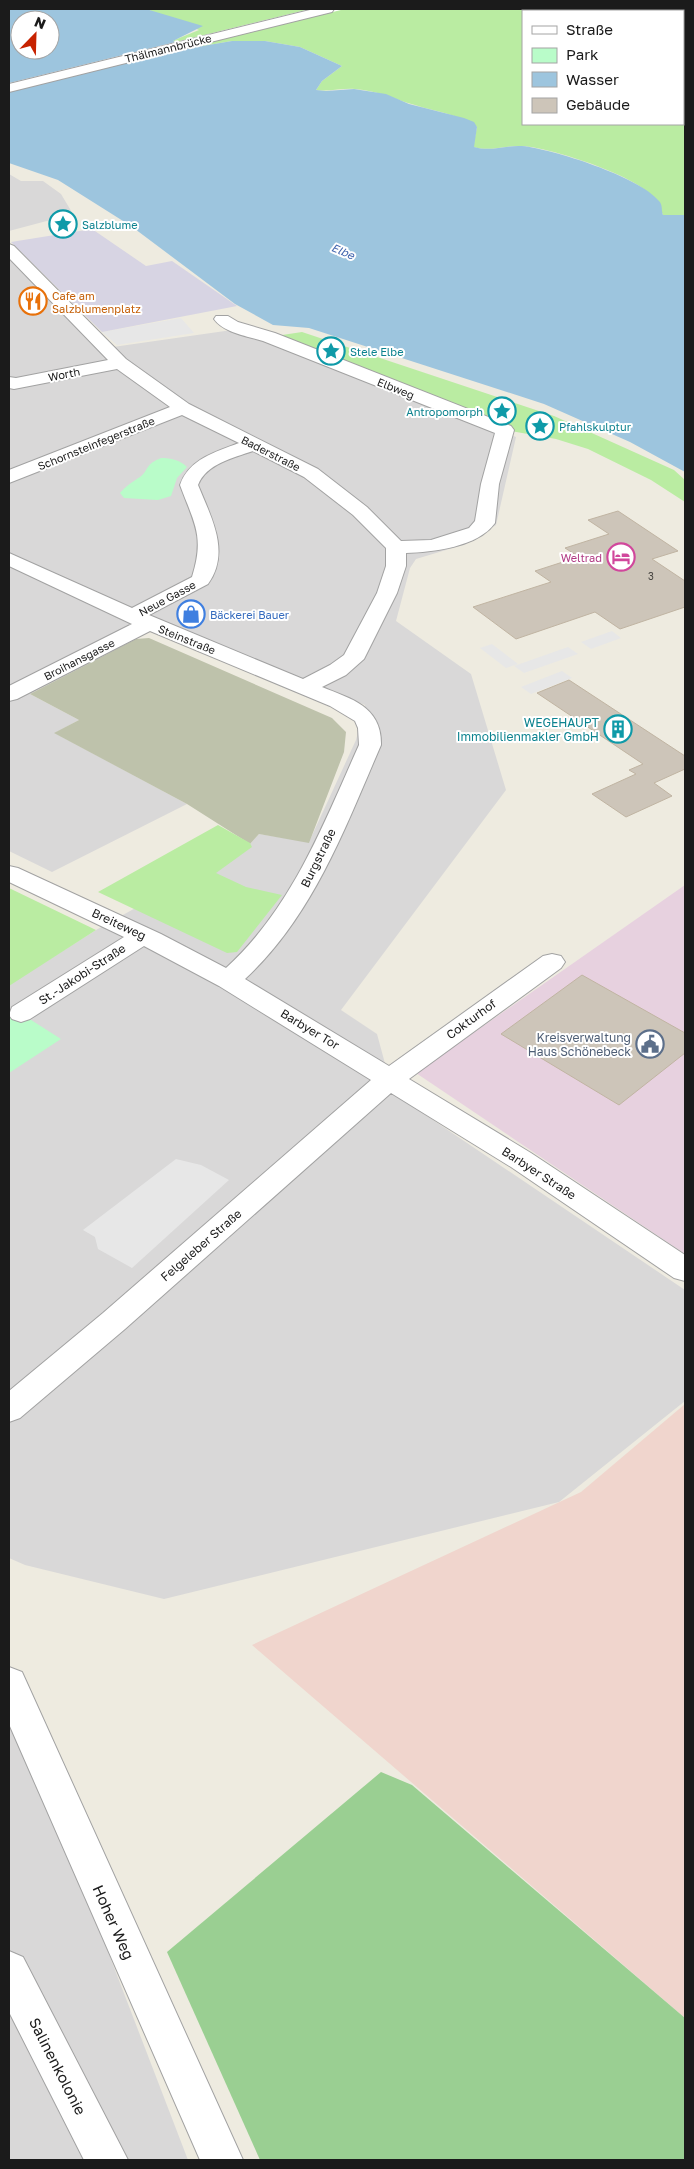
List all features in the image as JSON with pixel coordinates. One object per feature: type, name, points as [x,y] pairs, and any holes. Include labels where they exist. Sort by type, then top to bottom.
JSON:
[{"type":"street","name":"Thälmannbrücke","points":[[9,88],[328,9]]},
{"type":"street","name":"Baderstraße","points":[[9,249],[120,363],[183,408],[311,473],[360,511],[396,547]]},
{"type":"street","name":"Elbweg","points":[[222,319],[232,326],[269,337],[505,430],[490,484],[485,523],[476,532],[442,543],[420,548],[396,547]]},
{"type":"street","name":"Worth","points":[[9,382],[14,384],[120,363]]},
{"type":"street","name":"Schornsteinfegerstraße","points":[[9,478],[183,408]]},
{"type":"street","name":"Neue Gasse","points":[[141,620],[201,580],[210,557],[211,538],[190,485],[191,476],[200,467],[252,444]]},
{"type":"street","points":[[304,687],[338,670],[353,658],[387,593],[396,566],[396,547]]},
{"type":"street","name":"Steinstraße","points":[[9,559],[141,620],[338,701],[366,718]]},
{"type":"street","name":"Broihansgasse","points":[[9,694],[141,620]]},
{"type":"street","name":"Burgstraße","points":[[228,980],[250,962],[264,947],[292,909],[310,878],[370,745],[372,733],[366,718]]},
{"type":"street","name":"Breiteweg","points":[[9,872],[143,936],[228,980]]},
{"type":"street","name":"St.-Jakobi-Straße","points":[[22,1013],[143,936]]},
{"type":"street","name":"Cokturhof","points":[[391,1078],[552,962]]},
{"type":"street","name":"Barbyer Tor","points":[[228,980],[391,1078]]},
{"type":"street","name":"Barbyer Straße","points":[[391,1078],[521,1160],[685,1270]]},
{"type":"street","name":"Felgeleber Straße","points":[[9,1409],[391,1078]]},
{"type":"street","name":"Hoher Weg","points":[[9,1683],[222,2160]]},
{"type":"street","name":"Salinenkolonie","points":[[9,1971],[107,2160]]},
{"type":"shaded area","points":[[685,9],[685,101],[684,10],[608,10]]},
{"type":"shaded area","points":[[9,174],[21,181],[43,181],[61,194],[73,214],[9,231]]},
{"type":"shaded area","points":[[92,229],[146,266],[172,261],[237,306],[102,332],[11,242]]},
{"type":"shaded area","points":[[9,256],[113,347],[246,328],[516,437],[496,525],[466,544],[416,559],[410,568],[396,621],[471,674],[506,790],[341,1010],[377,1034],[393,1093],[685,1290],[685,1401],[559,1502],[164,1599],[25,1565],[9,1558],[9,985],[96,930],[250,844],[259,834],[309,842],[356,740],[365,705],[162,623],[136,639],[30,694],[79,720],[55,733],[187,804],[52,872],[9,851]]},
{"type":"shaded area","points":[[181,318],[194,333],[117,345],[102,332]]},
{"type":"shaded area","points":[[612,631],[621,638],[591,649],[581,642]]},
{"type":"shaded area","points":[[149,638],[332,718],[346,732],[344,752],[309,843],[259,834],[250,844],[187,804],[54,733],[79,720],[30,694],[136,639]]},
{"type":"shaded area","points":[[492,644],[518,664],[506,668],[480,648]]},
{"type":"shaded area","points":[[568,647],[578,654],[524,673],[514,666]]},
{"type":"shaded area","points":[[562,671],[572,678],[531,694],[521,687]]},
{"type":"shaded area","points":[[685,885],[685,1254],[416,1073]]},
{"type":"shaded area","points":[[176,1159],[201,1165],[229,1180],[132,1268],[98,1249],[95,1237],[83,1230]]},
{"type":"shaded area","points":[[685,1404],[685,2018],[252,1645],[581,1492]]},
{"type":"shaded area","points":[[9,1694],[188,2160],[9,2160]]},
{"type":"green space","points":[[146,9],[609,9],[522,10],[522,125],[684,125],[685,101],[685,215],[663,215],[650,195],[635,183],[568,156],[523,146],[492,149],[473,147],[477,127],[455,116],[364,90],[316,90],[322,81],[342,66],[300,47],[265,41],[232,41],[191,48],[172,41],[199,30]]},
{"type":"green space","points":[[302,332],[554,416],[674,470],[685,480],[685,502],[651,480],[588,449],[556,439],[505,430],[269,337]]},
{"type":"green space","points":[[161,458],[175,460],[187,467],[177,478],[171,496],[158,500],[124,498],[120,493],[140,477],[152,463]]},
{"type":"green space","points":[[218,825],[250,843],[252,847],[216,873],[246,887],[282,895],[237,952],[227,953],[98,892]]},
{"type":"green space","points":[[9,888],[96,930],[9,986]]},
{"type":"green space","points":[[9,1013],[18,1019],[28,1018],[61,1039],[9,1073]]},
{"type":"green space","points":[[381,1772],[412,1785],[685,2018],[685,2160],[260,2160],[167,1952]]},
{"type":"water","name":"Elbe","points":[[9,9],[146,9],[203,26],[173,41],[191,48],[232,41],[265,41],[300,47],[342,66],[322,81],[316,90],[354,89],[386,94],[409,104],[474,122],[477,127],[474,147],[486,149],[516,146],[536,148],[574,158],[615,174],[649,192],[660,203],[663,215],[685,215],[685,472],[630,442],[544,404],[309,328],[273,325],[235,304],[131,226],[58,180],[9,163]]},
{"type":"pier","points":[[310,9],[345,9],[9,92],[9,83]]},
{"type":"building","name":"Weltrad","points":[[618,511],[678,551],[652,559],[685,581],[685,607],[620,629],[595,612],[516,639],[473,607],[551,582],[535,571],[569,560],[567,558],[576,555],[565,548],[609,534],[588,520]]},
{"type":"building","name":"WEGEHAUPT Immobilienmakler GmbH","points":[[569,680],[685,756],[685,769],[654,783],[672,796],[626,817],[592,794],[636,774],[629,770],[643,764],[537,693]]},
{"type":"building","name":"Kreisverwaltung Haus Schönebeck","points":[[582,975],[685,1033],[685,1053],[619,1105],[501,1034]]},
{"type":"place","name":"Salzblume","points":[[63,224]]},
{"type":"place","name":"Cafe am Salzblumenplatz","points":[[33,301]]},
{"type":"place","name":"Stele Elbe","points":[[331,351]]},
{"type":"place","name":"Antropomorph","points":[[502,411]]},
{"type":"place","name":"Pfahlskulptur","points":[[540,426]]},
{"type":"place","name":"Weltrad","points":[[621,557]]},
{"type":"place","name":"Bäckerei Bauer","points":[[191,614]]},
{"type":"place","name":"WEGEHAUPT Immobilienmakler GmbH","points":[[618,729]]},
{"type":"place","name":"Kreisverwaltung Haus Schönebeck","points":[[650,1044]]}]
